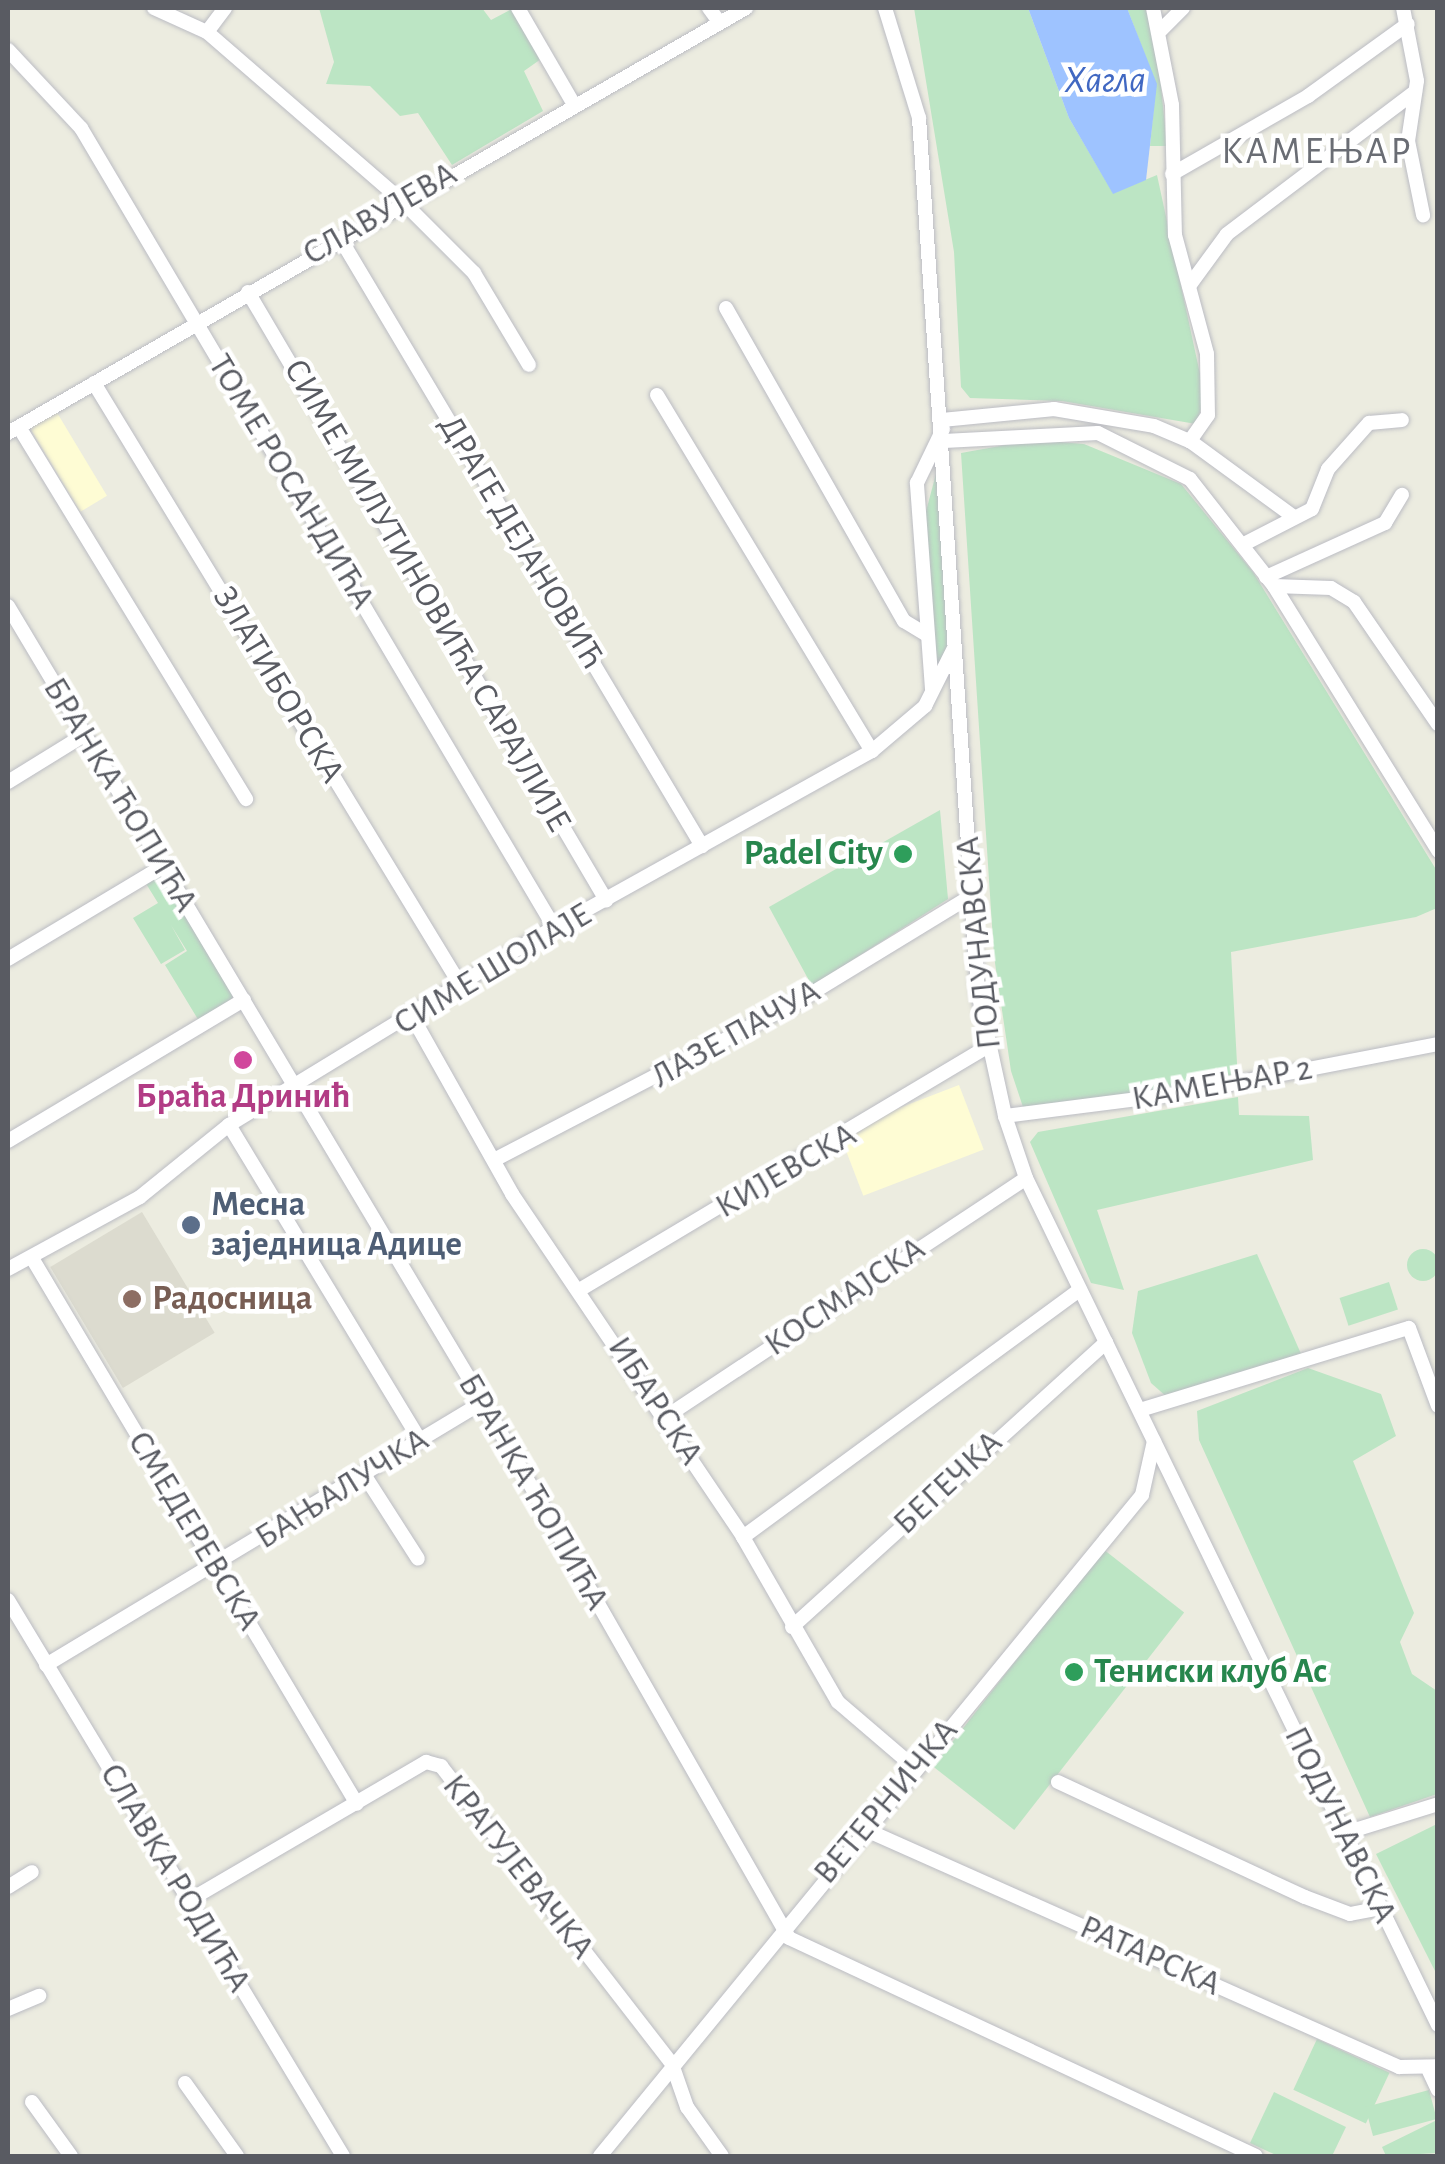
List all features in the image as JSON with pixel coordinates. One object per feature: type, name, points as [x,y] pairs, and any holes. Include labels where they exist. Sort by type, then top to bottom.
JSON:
[{"type":"street","points":[[154,8],[207,32],[402,201],[474,273],[529,365]]},
{"type":"street","points":[[207,32],[226,8]]},
{"type":"street","points":[[518,8],[573,102]]},
{"type":"street","points":[[709,8],[719,22]]},
{"type":"street","name":"СЛАВУЈЕВА","points":[[246,799],[13,430],[573,102],[746,8]]},
{"type":"street","name":"ПОДУНАВСКА","points":[[885,8],[919,118],[943,430],[971,896],[987,1047],[1005,1116],[1026,1178],[1438,2025]]},
{"type":"street","points":[[1153,8],[1161,30],[1172,174],[1188,286],[1208,377],[1208,415],[1190,441]]},
{"type":"street","points":[[1161,30],[1183,8]]},
{"type":"street","points":[[1404,8],[1416,92],[1408,141],[1424,215]]},
{"type":"street","points":[[1172,174],[1308,96],[1408,24]]},
{"type":"street","name":"ТОМЕ РОСАНДИЋА","points":[[8,50],[81,128],[554,929]]},
{"type":"street","points":[[1188,286],[1226,234],[1416,92]]},
{"type":"street","name":"ДРАГЕ ДЕЈАНОВИЋ","points":[[340,238],[702,846]]},
{"type":"street","name":"СИМЕ МИЛУТИНОВИЋА САРАЈЛИЈЕ","points":[[248,292],[606,900]]},
{"type":"street","points":[[726,308],[904,622],[926,634]]},
{"type":"street","name":"ЗЛАТИБОРСКА","points":[[94,384],[461,986]]},
{"type":"street","points":[[657,395],[872,751]]},
{"type":"street","points":[[943,430],[1054,409],[1190,441],[1294,517]]},
{"type":"street","points":[[1244,544],[1312,510],[1332,463],[1369,423],[1402,420]]},
{"type":"street","points":[[943,430],[1098,433],[1190,479],[1270,581],[1432,827],[1438,851]]},
{"type":"street","points":[[932,691],[917,483],[943,430]]},
{"type":"street","points":[[1270,581],[1385,523],[1402,495]]},
{"type":"street","points":[[1270,581],[1331,588],[1354,602],[1438,724]]},
{"type":"street","name":"БРАНКА ЋОПИЋА","points":[[8,606],[482,1402],[797,1948],[1256,2156]]},
{"type":"street","name":"СИМЕ ШОЛАЈЕ","points":[[8,1270],[161,1183],[229,1125],[413,1018],[554,929],[872,751],[932,691],[955,647]]},
{"type":"street","points":[[8,782],[84,735]]},
{"type":"street","points":[[8,959],[162,868]]},
{"type":"street","name":"ЛАЗЕ ПАЧУА","points":[[494,1160],[799,1001],[971,896]]},
{"type":"street","points":[[8,1141],[244,1000]]},
{"type":"street","name":"ИБАРСКА","points":[[413,1018],[494,1160],[743,1536],[792,1627],[847,1714],[915,1768]]},
{"type":"street","name":"КАМЕЊАР 2","points":[[1005,1116],[1184,1093],[1438,1044]]},
{"type":"street","name":"КИЈЕВСКА","points":[[582,1289],[987,1047]]},
{"type":"street","points":[[229,1125],[420,1442]]},
{"type":"street","name":"КОСМАЈСКА","points":[[664,1418],[1026,1178]]},
{"type":"street","name":"СМЕДЕРЕВСКА","points":[[32,1258],[356,1804]]},
{"type":"street","points":[[743,1536],[1080,1289]]},
{"type":"street","points":[[1140,1410],[1408,1328],[1438,1406]]},
{"type":"street","name":"БЕГЕЧКА","points":[[792,1627],[1106,1342]]},
{"type":"street","name":"БАЊАЛУЧКА","points":[[46,1665],[482,1402]]},
{"type":"street","name":"ВЕТЕРНИЧКА","points":[[600,2156],[784,1924],[1142,1495],[1154,1440]]},
{"type":"street","points":[[365,1476],[418,1559]]},
{"type":"street","name":"СЛАВКА РОДИЋА","points":[[8,1600],[343,2156]]},
{"type":"street","name":"КРАГУЈЕВАЧКА","points":[[188,1901],[426,1762],[441,1766],[672,2064],[687,2106],[722,2156]]},
{"type":"street","points":[[1058,1782],[1305,1897],[1350,1914],[1380,1908]]},
{"type":"street","points":[[1345,1834],[1438,1804]]},
{"type":"street","name":"РАТАРСКА","points":[[864,1829],[1400,2067],[1433,2068]]},
{"type":"street","points":[[8,1887],[32,1872]]},
{"type":"street","points":[[8,2009],[39,1996]]},
{"type":"street","points":[[1433,2068],[1438,2090]]},
{"type":"street","points":[[186,2084],[237,2156]]},
{"type":"street","points":[[32,2102],[72,2156]]},
{"type":"shaded area","points":[[56,411],[107,496],[80,512],[29,427]]},
{"type":"shaded area","points":[[959,1085],[984,1149],[863,1196],[839,1131]]},
{"type":"shaded area","name":"Радосница","points":[[142,1212],[215,1333],[123,1388],[50,1267]]},
{"type":"green space","points":[[319,8],[482,8],[491,20],[512,9],[541,59],[524,71],[543,111],[452,165],[418,113],[400,116],[370,86],[326,84],[334,62]]},
{"type":"green space","points":[[914,8],[1028,8],[1069,118],[1113,193],[1157,175],[1205,397],[1196,424],[1062,401],[970,398],[961,387],[954,252]]},
{"type":"green space","points":[[1127,8],[1145,8],[1156,37],[1167,146],[1150,146],[1156,84]]},
{"type":"green space","points":[[1034,440],[1084,444],[1181,484],[1253,572],[1437,871],[1437,908],[1416,917],[1231,952],[1238,1082],[1023,1107],[1011,1071],[994,956],[961,453]]},
{"type":"green space","points":[[940,459],[948,654],[934,681],[925,515]]},
{"type":"green space","name":"Padel City","points":[[940,810],[948,899],[812,986],[769,907]]},
{"type":"green space","points":[[160,873],[236,998],[199,1021],[165,965],[187,951],[171,925],[185,950],[161,964],[133,918],[158,903],[145,882]]},
{"type":"green space","points":[[1238,1097],[1239,1115],[1309,1116],[1313,1160],[1097,1210],[1124,1290],[1091,1283],[1030,1142],[1038,1132]]},
{"type":"green space","points":[[1423,1249],[1434,1254],[1439,1265],[1434,1276],[1423,1281],[1412,1276],[1407,1265],[1412,1254]]},
{"type":"green space","points":[[1257,1254],[1302,1356],[1176,1405],[1151,1383],[1132,1333],[1138,1291]]},
{"type":"green space","points":[[1389,1282],[1398,1310],[1349,1326],[1340,1298]]},
{"type":"green space","points":[[1308,1368],[1381,1394],[1396,1436],[1353,1461],[1414,1613],[1400,1642],[1412,1674],[1437,1691],[1437,1794],[1370,1817],[1199,1440],[1197,1411]]},
{"type":"green space","name":"Тениски клуб Ас","points":[[1103,1549],[1184,1612],[1014,1830],[933,1766]]},
{"type":"green space","points":[[1438,1824],[1437,1975],[1376,1854]]},
{"type":"green space","points":[[1317,2039],[1390,2073],[1366,2124],[1293,2090]]},
{"type":"green space","points":[[1429,2090],[1437,2119],[1373,2136],[1365,2107]]},
{"type":"green space","points":[[1274,2092],[1346,2127],[1332,2156],[1278,2156],[1250,2143]]},
{"type":"green space","points":[[1437,2120],[1437,2153],[1386,2156],[1382,2147]]},
{"type":"water","name":"Хагла","points":[[1028,8],[1127,8],[1157,84],[1146,180],[1113,194],[1069,118]]},
{"type":"place","name":"Padel City","points":[[903,854]]},
{"type":"place","name":"Браћа Дринић","points":[[243,1060]]},
{"type":"place","name":"Месна заједница Адице","points":[[191,1225]]},
{"type":"place","name":"Радосница","points":[[132,1299]]},
{"type":"place","name":"Тениски клуб Ас","points":[[1074,1672]]},
{"type":"district","name":"КАМЕЊАР","points":[[1317,153]]}]
